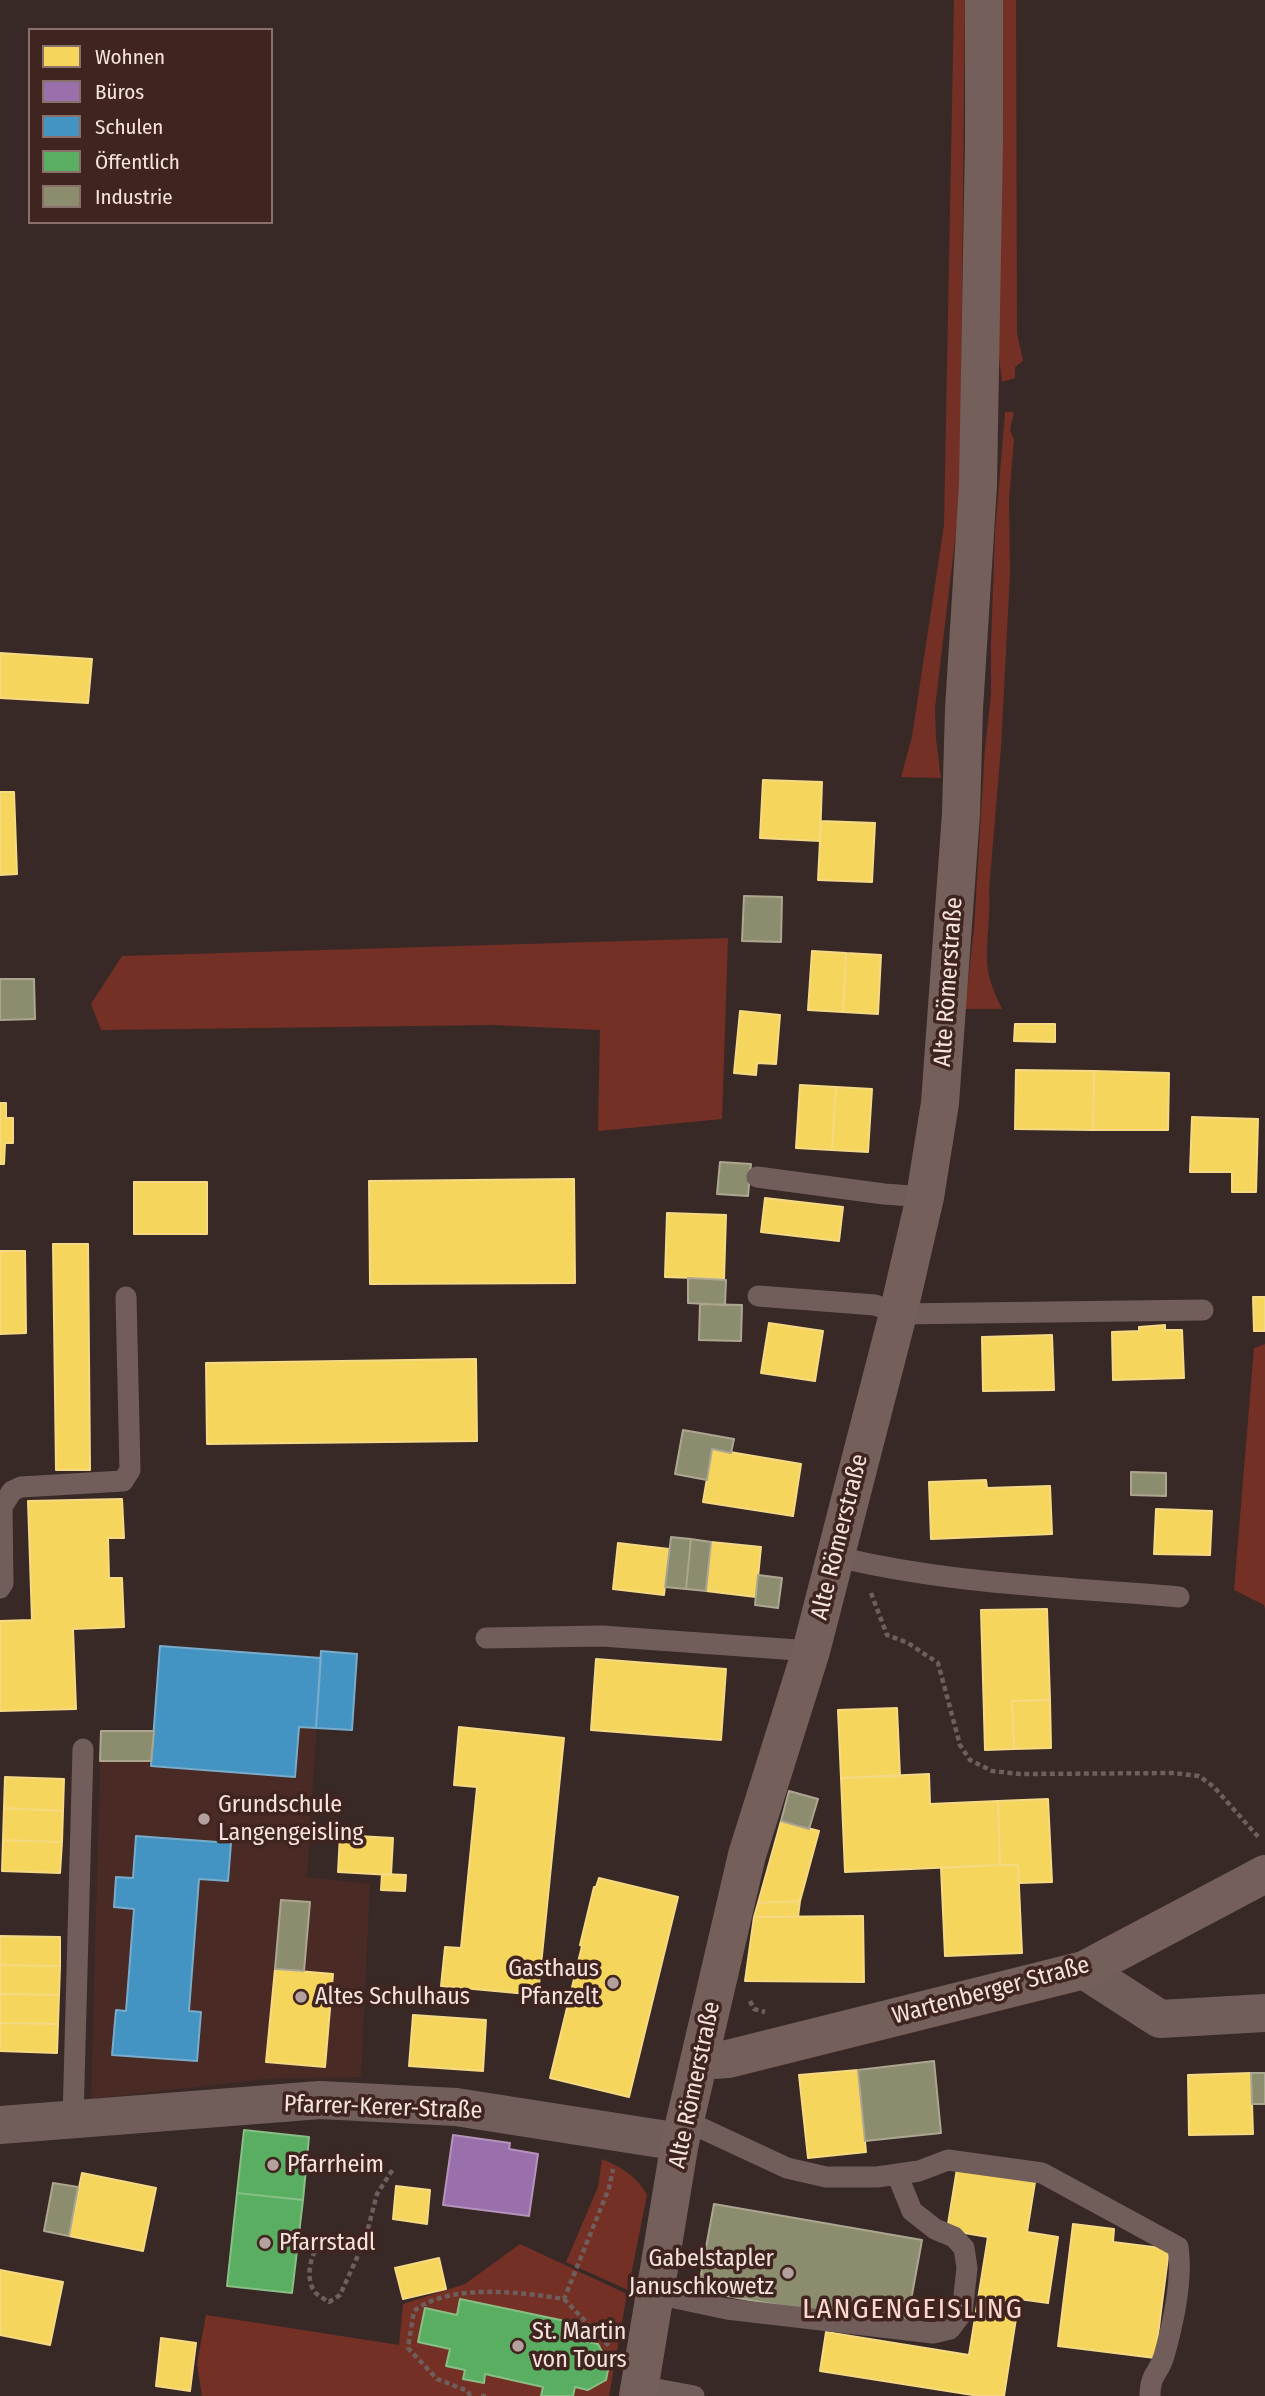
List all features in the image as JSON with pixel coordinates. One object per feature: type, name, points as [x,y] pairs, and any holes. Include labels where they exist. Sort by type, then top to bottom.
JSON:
[{"type":"main road","name":"Alte Römerstraße","points":[[639,2391],[683,2131],[747,1855],[811,1651],[847,1560],[925,1197],[940,1103],[961,814],[964,709],[978,485],[984,0]]},
{"type":"main road","name":"Wartenberger Straße","points":[[699,2061],[728,2059],[1084,1970],[1265,1874]]},
{"type":"street","points":[[1084,1970],[1160,2019],[1265,2013]]},
{"type":"street","name":"Pfarrer-Kerer-Straße","points":[[0,2125],[320,2101],[456,2107],[683,2131]]},
{"type":"lane","points":[[757,1177],[925,1197]]},
{"type":"lane","points":[[758,1296],[874,1305],[898,1314],[1203,1310]]},
{"type":"lane","points":[[0,1588],[3,1583],[2,1507],[6,1491],[21,1487],[123,1481],[128,1476],[126,1297]]},
{"type":"lane","points":[[847,1560],[966,1580],[1180,1597]]},
{"type":"lane","points":[[486,1638],[602,1636],[811,1651]]},
{"type":"lane","points":[[73,2119],[83,1749]]},
{"type":"lane","points":[[683,2131],[741,2148],[787,2168],[826,2176],[877,2177],[919,2171],[948,2160],[1042,2173],[1178,2247],[1178,2286],[1164,2358],[1150,2381],[1150,2396]]},
{"type":"lane","points":[[656,2294],[727,2309],[933,2333],[950,2329],[962,2313],[967,2268],[964,2248],[954,2237],[935,2229],[912,2211],[897,2174]]},
{"type":"lane","points":[[639,2391],[694,2396]]},
{"type":"path","points":[[847,1560],[887,1635],[918,1648],[938,1663],[960,1745],[970,1760],[992,1771],[1020,1774],[1174,1773],[1199,1776],[1214,1787],[1265,1845]]},
{"type":"path","points":[[564,2299],[609,2188],[615,2158]]},
{"type":"path","points":[[360,2248],[323,2241],[315,2247],[309,2276],[315,2292],[330,2302],[341,2295],[365,2240],[377,2194],[393,2169]]},
{"type":"path","points":[[470,2396],[468,2391],[437,2379],[408,2348],[414,2311],[425,2303],[482,2293],[527,2294],[564,2299],[608,2344],[611,2357]]},
{"type":"path","points":[[481,2396],[488,2396]]},
{"type":"shaded area","points":[[954,0],[965,0],[960,499],[935,708],[941,778],[901,777],[912,737],[944,525]]},
{"type":"shaded area","points":[[1000,0],[1016,0],[1017,333],[1023,361],[1015,367],[1015,378],[1002,382],[998,348]]},
{"type":"shaded area","points":[[1005,412],[1014,412],[1010,430],[1014,440],[1009,499],[1010,573],[987,953],[990,980],[1002,1009],[965,1009],[974,929],[985,748],[991,696],[995,533]]},
{"type":"shaded area","points":[[728,938],[722,1119],[598,1131],[600,1030],[493,1025],[101,1030],[91,1004],[122,956]]},
{"type":"shaded area","points":[[1265,1344],[1265,1609],[1264,1605],[1234,1590],[1254,1348]]},
{"type":"shaded area","name":"Grundschule Langengeisling","points":[[160,1646],[321,1658],[307,1877],[370,1884],[361,2077],[265,2079],[91,2099],[101,1731],[154,1731]]},
{"type":"shaded area","points":[[602,2159],[628,2173],[647,2195],[628,2290],[566,2262],[598,2187]]},
{"type":"shaded area","points":[[520,2244],[627,2294],[609,2396],[202,2396],[197,2364],[206,2315],[399,2345],[403,2304],[465,2284]]},
{"type":"building: Wohnen","points":[[0,653],[92,659],[88,703],[0,698]]},
{"type":"building: Wohnen","points":[[763,780],[822,782],[820,841],[760,838]]},
{"type":"building: Wohnen","points":[[0,792],[14,792],[17,874],[0,875]]},
{"type":"building: Wohnen","points":[[821,821],[875,823],[872,882],[818,880]]},
{"type":"building: Wohnen","points":[[812,951],[846,953],[843,1012],[808,1010]]},
{"type":"building: Wohnen","points":[[846,953],[881,955],[878,1014],[843,1012]]},
{"type":"building: Wohnen","points":[[740,1011],[780,1015],[776,1064],[757,1063],[756,1075],[734,1073]]},
{"type":"building: Wohnen","points":[[1015,1024],[1055,1024],[1055,1042],[1014,1041]]},
{"type":"building: Wohnen","points":[[1016,1070],[1094,1071],[1093,1130],[1015,1129]]},
{"type":"building: Wohnen","points":[[1094,1071],[1169,1073],[1168,1130],[1093,1130]]},
{"type":"building: Wohnen","points":[[800,1085],[836,1087],[832,1150],[796,1148]]},
{"type":"building: Wohnen","points":[[836,1087],[872,1089],[868,1152],[832,1150]]},
{"type":"building: Wohnen","points":[[0,1103],[6,1103],[6,1118],[13,1118],[13,1143],[5,1143],[4,1164],[0,1164]]},
{"type":"building: Wohnen","points":[[1192,1117],[1258,1119],[1256,1192],[1232,1192],[1232,1172],[1190,1172]]},
{"type":"building: Wohnen","points":[[574,1179],[575,1283],[370,1284],[369,1181]]},
{"type":"building: Wohnen","points":[[134,1182],[207,1182],[207,1234],[134,1234]]},
{"type":"building: Wohnen","points":[[765,1198],[843,1207],[839,1241],[761,1232]]},
{"type":"building: Wohnen","points":[[667,1213],[726,1215],[724,1279],[665,1277]]},
{"type":"building: Wohnen","points":[[53,1244],[88,1244],[90,1470],[56,1470]]},
{"type":"building: Wohnen","points":[[0,1251],[25,1251],[26,1333],[0,1334]]},
{"type":"building: Wohnen","points":[[1253,1297],[1265,1297],[1265,1331],[1254,1331]]},
{"type":"building: Wohnen","points":[[769,1323],[823,1331],[815,1381],[761,1373]]},
{"type":"building: Wohnen","points":[[1165,1325],[1165,1330],[1182,1330],[1184,1378],[1113,1380],[1112,1332],[1139,1331],[1139,1327]]},
{"type":"building: Wohnen","points":[[1052,1335],[1054,1390],[983,1391],[982,1337]]},
{"type":"building: Wohnen","points":[[476,1359],[477,1441],[207,1444],[206,1363]]},
{"type":"building: Wohnen","points":[[712,1449],[801,1464],[793,1516],[703,1502]]},
{"type":"building: Wohnen","points":[[986,1480],[987,1488],[1050,1486],[1052,1534],[931,1539],[929,1482]]},
{"type":"building: Wohnen","points":[[122,1499],[124,1538],[108,1538],[109,1578],[122,1578],[124,1627],[73,1629],[76,1709],[0,1711],[0,1621],[32,1620],[28,1501]]},
{"type":"building: Wohnen","points":[[1156,1509],[1212,1511],[1210,1555],[1154,1554]]},
{"type":"building: Wohnen","points":[[711,1542],[761,1547],[756,1597],[706,1591]]},
{"type":"building: Wohnen","points":[[618,1543],[669,1549],[664,1595],[613,1589]]},
{"type":"building: Wohnen","points":[[1047,1609],[1050,1700],[1012,1701],[1014,1749],[985,1750],[981,1610]]},
{"type":"building: Wohnen","points":[[596,1659],[726,1669],[721,1740],[591,1730]]},
{"type":"building: Wohnen","points":[[1050,1700],[1051,1748],[1014,1749],[1012,1701]]},
{"type":"building: Wohnen","points":[[897,1708],[900,1776],[841,1778],[838,1710]]},
{"type":"building: Wohnen","points":[[459,1727],[564,1738],[538,1995],[441,1986],[445,1947],[461,1948],[477,1787],[454,1785]]},
{"type":"building: Wohnen","points":[[929,1774],[930,1804],[998,1801],[1000,1865],[845,1872],[841,1778]]},
{"type":"building: Wohnen","points":[[5,1777],[64,1779],[63,1811],[4,1808]]},
{"type":"building: Wohnen","points":[[1048,1799],[1052,1882],[1019,1883],[1018,1865],[1000,1865],[998,1801]]},
{"type":"building: Wohnen","points":[[4,1808],[63,1811],[62,1842],[3,1840]]},
{"type":"building: Wohnen","points":[[781,1821],[819,1831],[800,1901],[758,1903]]},
{"type":"building: Wohnen","points":[[340,1835],[393,1838],[391,1875],[338,1872]]},
{"type":"building: Wohnen","points":[[3,1840],[62,1842],[60,1873],[2,1871]]},
{"type":"building: Wohnen","points":[[1018,1865],[1022,1953],[945,1956],[941,1868]]},
{"type":"building: Wohnen","points":[[382,1874],[406,1875],[405,1891],[381,1890]]},
{"type":"building: Wohnen","points":[[599,1878],[678,1897],[629,2097],[550,2078],[594,1887]]},
{"type":"building: Wohnen","points":[[800,1901],[798,1917],[754,1917],[758,1903]]},
{"type":"building: Wohnen","points":[[863,1916],[864,1982],[745,1981],[754,1917]]},
{"type":"building: Wohnen","points":[[0,1936],[60,1937],[60,1966],[0,1965]]},
{"type":"building: Wohnen","points":[[0,1965],[60,1966],[59,1995],[0,1994]]},
{"type":"building: Wohnen","name":"Altes Schulhaus","points":[[275,1969],[333,1974],[325,2067],[266,2062]]},
{"type":"building: Wohnen","points":[[0,1994],[59,1995],[58,2024],[0,2023]]},
{"type":"building: Wohnen","points":[[413,2015],[486,2020],[483,2071],[409,2066]]},
{"type":"building: Wohnen","points":[[0,2023],[58,2024],[57,2053],[0,2051]]},
{"type":"building: Wohnen","points":[[858,2070],[866,2152],[808,2158],[799,2075]]},
{"type":"building: Wohnen","points":[[1251,2073],[1253,2134],[1189,2135],[1188,2075]]},
{"type":"building: Wohnen","points":[[957,2169],[1035,2182],[1027,2232],[1058,2237],[1048,2303],[1019,2299],[1004,2396],[979,2396],[820,2371],[826,2332],[969,2355],[988,2237],[947,2230]]},
{"type":"building: Wohnen","points":[[82,2173],[156,2188],[143,2251],[69,2236]]},
{"type":"building: Wohnen","points":[[396,2186],[430,2190],[427,2224],[393,2219]]},
{"type":"building: Wohnen","points":[[1073,2224],[1114,2229],[1113,2242],[1169,2249],[1155,2358],[1058,2346]]},
{"type":"building: Wohnen","points":[[439,2258],[446,2289],[403,2299],[395,2268]]},
{"type":"building: Wohnen","points":[[0,2270],[63,2282],[50,2345],[0,2335]]},
{"type":"building: Wohnen","points":[[161,2338],[196,2343],[190,2391],[156,2386]]},
{"type":"building: Büros","points":[[453,2135],[510,2143],[509,2149],[538,2154],[529,2216],[443,2205]]},
{"type":"building: Schulen","points":[[160,1646],[321,1658],[316,1728],[299,1727],[295,1777],[151,1766]]},
{"type":"building: Schulen","points":[[321,1651],[357,1654],[352,1730],[316,1728]]},
{"type":"building: Schulen","points":[[136,1836],[231,1843],[228,1881],[199,1879],[189,2011],[201,2012],[197,2061],[112,2055],[116,2010],[126,2011],[134,1909],[114,1907],[116,1877],[133,1878]]},
{"type":"building: Öffentlich","name":"Pfarrheim","points":[[244,2130],[309,2137],[303,2200],[237,2193]]},
{"type":"building: Öffentlich","name":"Pfarrstadl","points":[[237,2193],[303,2200],[292,2293],[227,2286]]},
{"type":"building: Öffentlich","name":"St. Martin von Tours","points":[[460,2299],[570,2322],[567,2337],[598,2344],[609,2365],[606,2380],[588,2390],[575,2387],[573,2396],[541,2396],[543,2387],[485,2374],[484,2383],[463,2379],[465,2370],[446,2366],[450,2349],[418,2342],[425,2308],[457,2315]]},
{"type":"building: Industrie","points":[[744,896],[782,897],[781,942],[742,941]]},
{"type":"building: Industrie","points":[[0,979],[34,979],[35,1019],[0,1020]]},
{"type":"building: Industrie","points":[[720,1162],[751,1164],[748,1196],[717,1194]]},
{"type":"building: Industrie","points":[[688,1278],[726,1280],[725,1305],[688,1303]]},
{"type":"building: Industrie","points":[[700,1304],[742,1305],[741,1341],[699,1340]]},
{"type":"building: Industrie","points":[[683,1430],[734,1439],[731,1453],[712,1449],[707,1480],[675,1474]]},
{"type":"building: Industrie","points":[[1131,1472],[1166,1473],[1166,1496],[1131,1495]]},
{"type":"building: Industrie","points":[[671,1537],[691,1539],[686,1589],[665,1587]]},
{"type":"building: Industrie","points":[[691,1539],[711,1542],[706,1591],[686,1589]]},
{"type":"building: Industrie","points":[[758,1575],[782,1578],[778,1608],[755,1605]]},
{"type":"building: Industrie","points":[[101,1731],[154,1731],[151,1761],[100,1761]]},
{"type":"building: Industrie","points":[[789,1791],[818,1799],[809,1829],[781,1821]]},
{"type":"building: Industrie","points":[[281,1900],[310,1902],[304,1971],[275,1969]]},
{"type":"building: Industrie","points":[[934,2061],[941,2133],[865,2141],[858,2070]]},
{"type":"building: Industrie","points":[[1251,2073],[1265,2073],[1265,2104],[1252,2104]]},
{"type":"building: Industrie","points":[[53,2183],[78,2187],[69,2236],[44,2231]]},
{"type":"building: Industrie","points":[[714,2204],[922,2240],[907,2322],[824,2307],[823,2313],[698,2291]]},
{"type":"place","name":"Grundschule Langengeisling","points":[[204,1819]]},
{"type":"place","name":"Gasthaus Pfanzelt","points":[[613,1983]]},
{"type":"place","name":"Altes Schulhaus","points":[[301,1997]]},
{"type":"place","name":"Pfarrheim","points":[[273,2165]]},
{"type":"place","name":"Pfarrstadl","points":[[265,2243]]},
{"type":"place","name":"Gabelstapler Januschkowetz","points":[[788,2273]]},
{"type":"place","name":"St. Martin von Tours","points":[[518,2346]]},
{"type":"district","name":"LANGENGEISLING","points":[[913,2310]]}]
